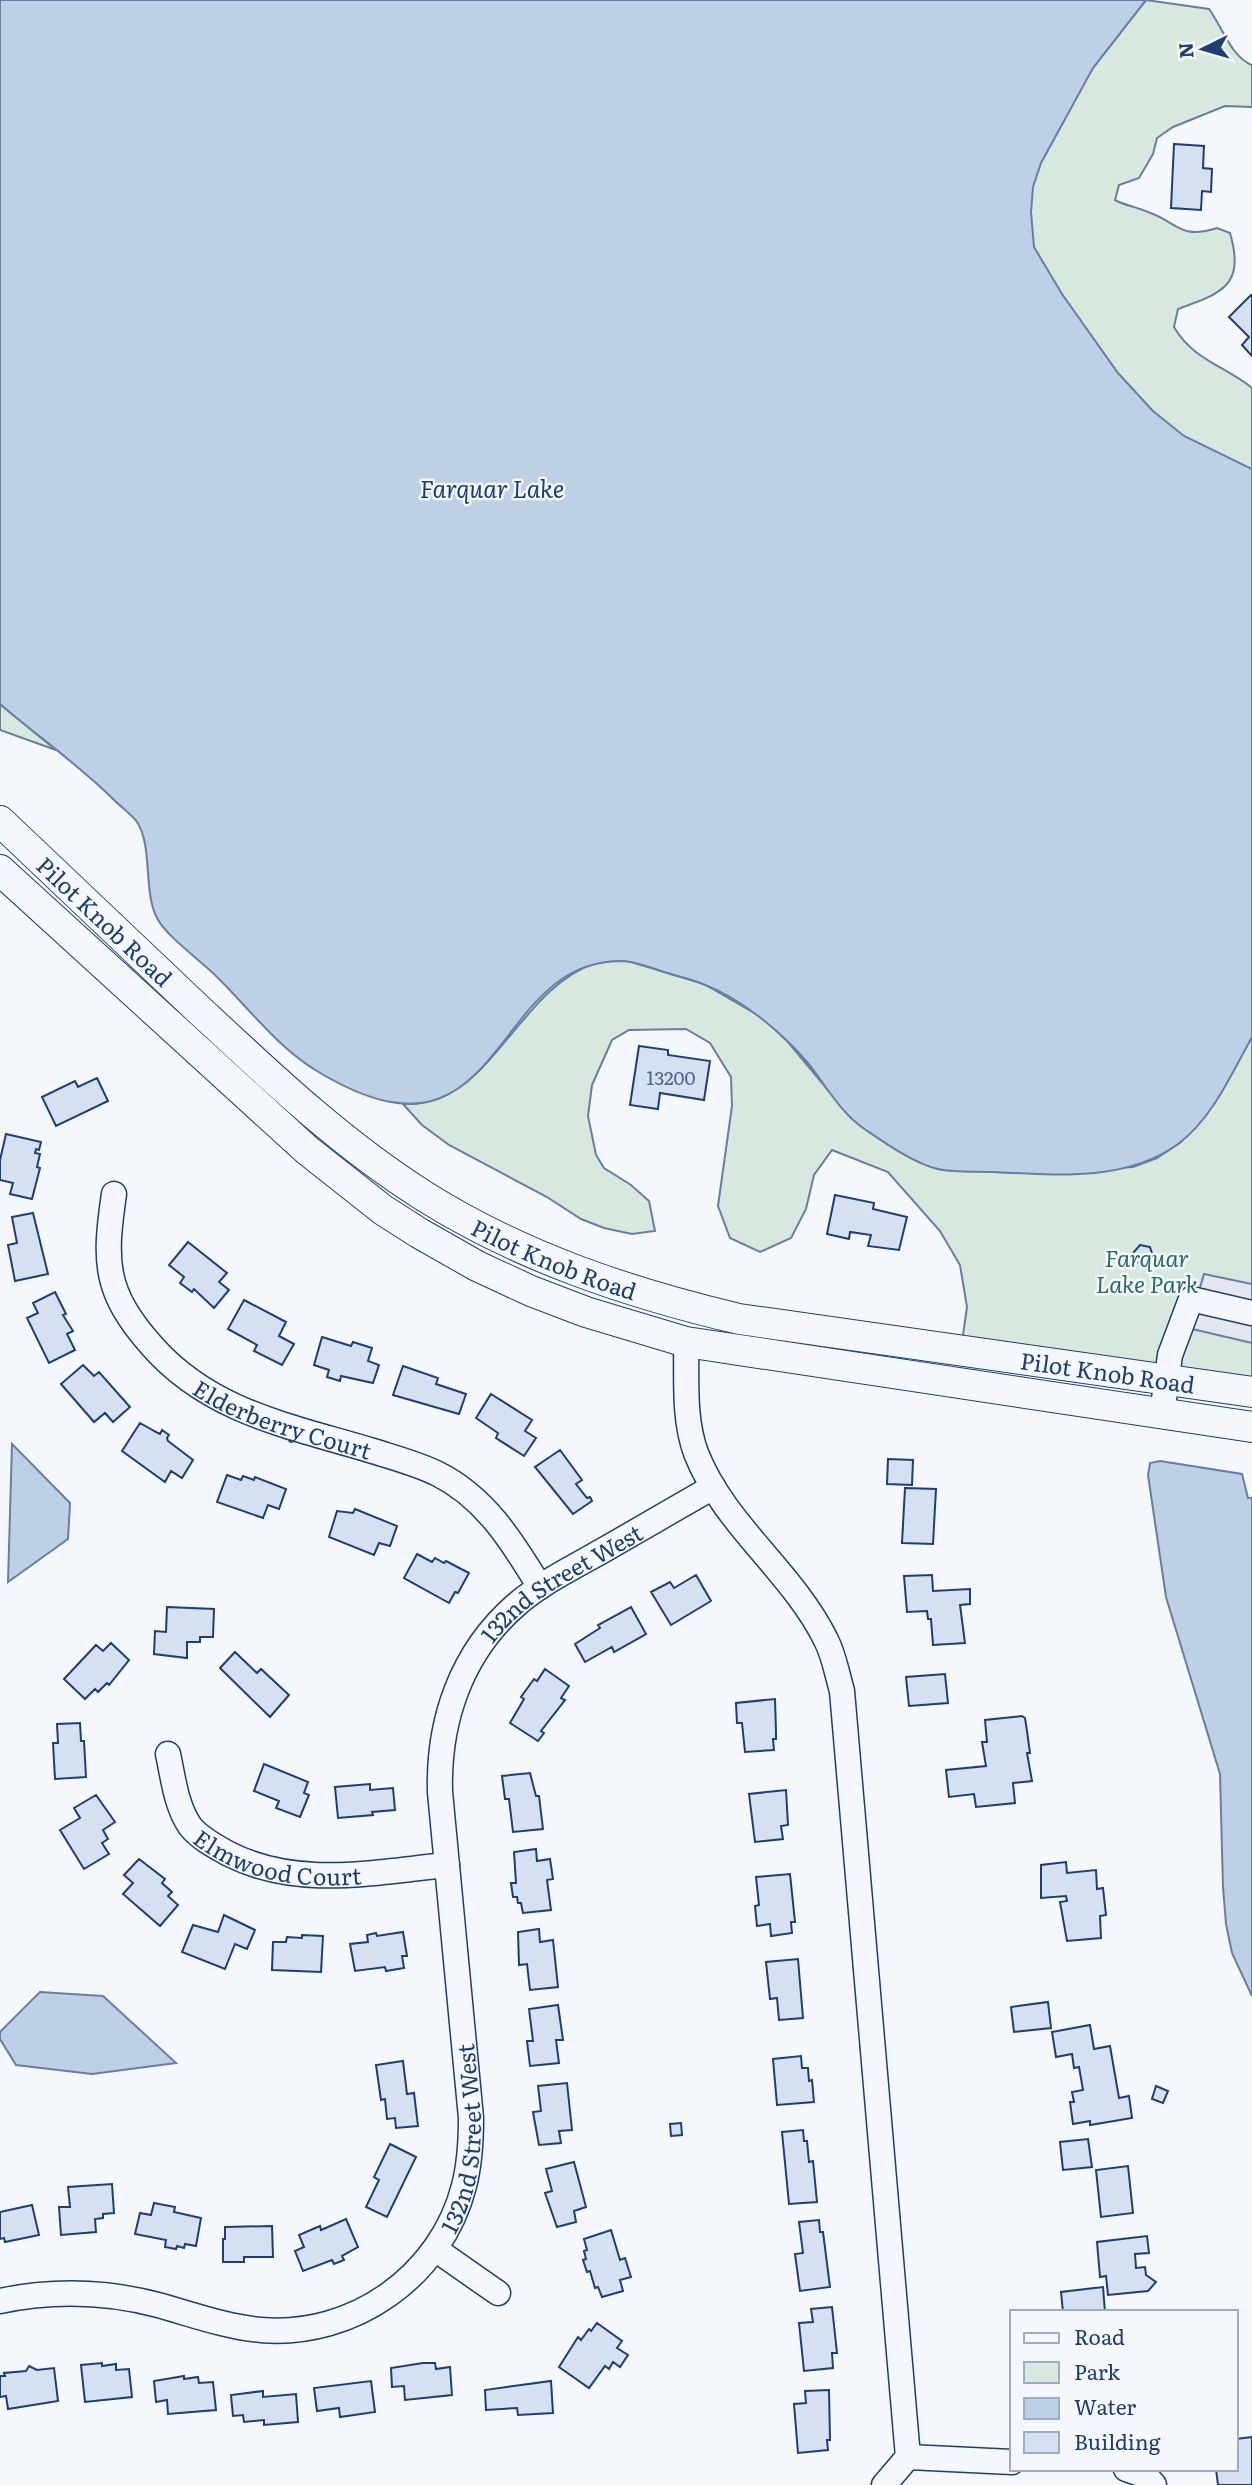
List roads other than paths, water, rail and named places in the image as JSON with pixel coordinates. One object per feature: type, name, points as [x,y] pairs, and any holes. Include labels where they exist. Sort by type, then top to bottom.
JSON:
[{"type":"main road","name":"Pilot Knob Road","points":[[0,821],[308,1111],[373,1163],[426,1198],[525,1251],[578,1272],[684,1306],[739,1319],[1252,1392]]},
{"type":"main road","name":"Pilot Knob Road","points":[[0,870],[307,1150],[383,1210],[477,1266],[531,1291],[586,1312],[686,1342],[1252,1427]]},
{"type":"main road","points":[[684,1306],[686,1342]]},
{"type":"street","name":"Elderberry Court","points":[[114,1194],[107,1240],[110,1272],[119,1300],[139,1332],[164,1360],[192,1384],[224,1403],[259,1417],[408,1462],[439,1475],[466,1493],[491,1515],[513,1542],[540,1587]]},
{"type":"street","points":[[1162,1414],[1170,1355],[1191,1299],[1252,1313]]},
{"type":"street","points":[[686,1342],[687,1412],[695,1451],[713,1487],[732,1516],[794,1591],[827,1641],[842,1691],[908,2457],[884,2485]]},
{"type":"street","name":"132nd Street West","points":[[0,2301],[49,2294],[103,2294],[131,2298],[261,2330],[299,2329],[337,2321],[372,2306],[407,2281],[435,2249],[453,2219],[464,2187],[471,2152],[471,2118],[439,1762],[450,1703],[467,1667],[494,1626],[517,1604],[540,1587],[713,1487]]},
{"type":"street","name":"Elmwood Court","points":[[168,1754],[175,1788],[184,1815],[192,1828],[218,1848],[244,1862],[272,1871],[305,1876],[447,1865]]},
{"type":"street","points":[[435,2249],[498,2293]]},
{"type":"street","points":[[908,2457],[1010,2462]]},
{"type":"street","points":[[1132,2471],[1146,2476],[1154,2485]]},
{"type":"water","name":"Farquar Lake","points":[[0,0],[1146,0],[1093,68],[1041,163],[1033,187],[1031,212],[1034,247],[1062,294],[1118,373],[1153,411],[1184,436],[1252,469],[1252,1037],[1220,1095],[1190,1134],[1158,1156],[1136,1165],[1090,1173],[959,1171],[929,1166],[900,1152],[857,1123],[797,1051],[746,1007],[703,984],[624,961],[579,969],[545,993],[490,1058],[462,1086],[426,1102],[379,1099],[317,1071],[276,1038],[215,975],[161,925],[150,895],[145,843],[135,819],[86,774],[0,704]]},
{"type":"water","points":[[12,1444],[70,1503],[68,1539],[8,1582]]},
{"type":"water","points":[[1160,1461],[1242,1474],[1248,1498],[1252,1498],[1252,1996],[1232,1953],[1226,1924],[1220,1774],[1166,1597],[1148,1475],[1150,1463]]},
{"type":"water","points":[[40,1992],[103,1996],[176,2063],[92,2074],[16,2065],[0,2039],[0,2032]]},
{"type":"park label","name":"Farquar Lake Park","points":[[1147,1270]]}]
